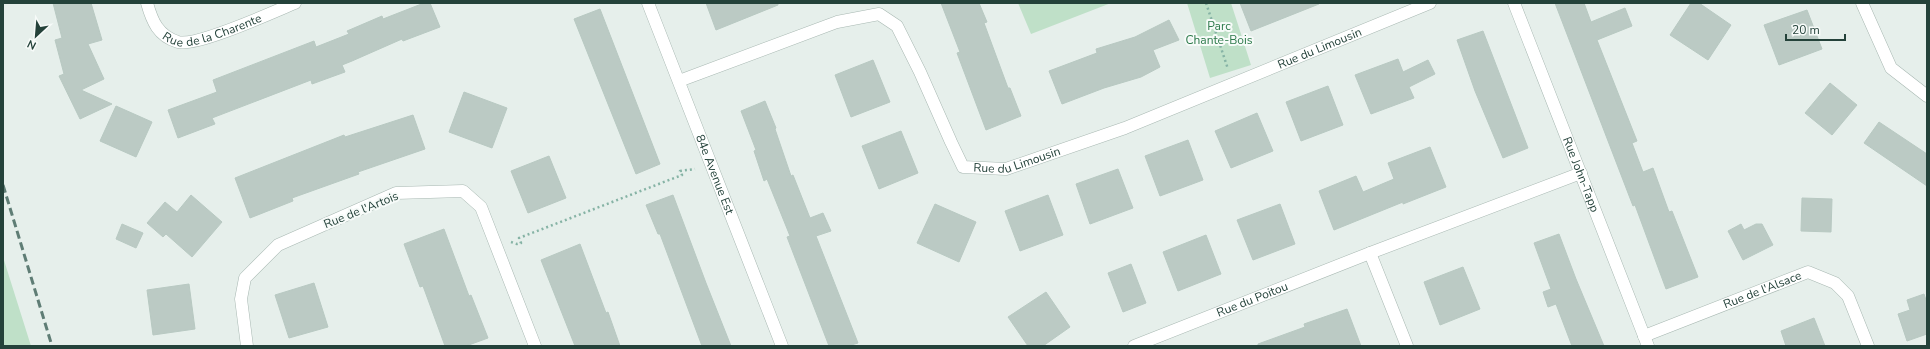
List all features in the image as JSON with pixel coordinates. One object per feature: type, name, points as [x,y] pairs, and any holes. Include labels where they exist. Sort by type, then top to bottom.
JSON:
[{"type":"street","name":"Rue de la Charente","points":[[146,3],[151,19],[160,32],[171,39],[184,43],[209,36],[295,3]]},
{"type":"street","name":"84e Avenue Est","points":[[648,3],[782,346]]},
{"type":"street","name":"Rue du Limousin","points":[[679,80],[837,22],[879,14],[897,26],[964,167],[1006,170],[1125,128],[1430,3]]},
{"type":"street","name":"Rue John-Tapp","points":[[1514,3],[1646,341]]},
{"type":"street","points":[[1862,3],[1891,68],[1927,96]]},
{"type":"street","name":"Rue du Poitou","points":[[1134,346],[1581,172]]},
{"type":"street","name":"Rue de l'Artois","points":[[247,346],[241,299],[245,278],[278,245],[396,193],[463,191],[481,207],[535,346]]},
{"type":"street","points":[[1370,253],[1408,346]]},
{"type":"street","name":"Rue de l'Alsace","points":[[1646,341],[1808,272],[1835,283],[1848,296],[1868,346]]},
{"type":"path","points":[[1206,3],[1234,84]]},
{"type":"path","points":[[509,242],[518,244],[521,243],[519,238],[682,176],[680,171],[695,169]]},
{"type":"green space","points":[[1018,3],[1111,3],[1031,34]]},
{"type":"green space","name":"Parc Chante-Bois","points":[[1187,3],[1231,3],[1251,65],[1210,78]]},
{"type":"green space","points":[[3,257],[31,346],[3,346]]},
{"type":"building","points":[[53,3],[91,3],[102,40],[88,44],[104,79],[81,90],[112,104],[80,119],[59,76],[64,74],[55,40],[62,38]]},
{"type":"building","points":[[424,3],[430,3],[440,27],[403,41],[402,39],[342,65],[345,72],[312,84],[311,80],[212,118],[215,124],[178,138],[168,110],[217,92],[213,80],[314,41],[316,47],[349,34],[347,31],[382,16],[383,19]]},
{"type":"building","points":[[706,3],[778,3],[778,5],[716,30]]},
{"type":"building","points":[[941,3],[979,3],[987,22],[984,23],[1008,88],[1010,88],[1021,116],[986,130],[957,53],[960,52]]},
{"type":"building","points":[[1240,3],[1319,3],[1319,4],[1251,31]]},
{"type":"building","points":[[1555,3],[1584,3],[1591,22],[1625,8],[1632,26],[1597,40],[1637,141],[1632,143],[1643,172],[1653,168],[1669,212],[1672,211],[1698,277],[1666,289],[1635,205],[1633,206]]},
{"type":"building","points":[[1691,3],[1699,3],[1731,25],[1708,60],[1670,35]]},
{"type":"building","points":[[600,9],[660,164],[636,174],[574,19]]},
{"type":"building","points":[[1807,10],[1822,49],[1779,65],[1764,25]]},
{"type":"building","points":[[1169,20],[1179,40],[1153,50],[1160,67],[1141,77],[1104,88],[1062,104],[1049,71],[1097,53],[1096,49],[1135,37]]},
{"type":"building","points":[[1483,31],[1528,148],[1503,158],[1475,91],[1457,40]]},
{"type":"building","points":[[1398,59],[1403,72],[1428,60],[1435,74],[1409,87],[1414,98],[1371,114],[1355,75]]},
{"type":"building","points":[[873,60],[890,102],[851,117],[835,75]]},
{"type":"building","points":[[1830,83],[1857,105],[1832,135],[1805,113]]},
{"type":"building","points":[[1328,86],[1343,125],[1301,141],[1286,102]]},
{"type":"building","points":[[464,92],[507,108],[492,148],[449,132]]},
{"type":"building","points":[[765,101],[776,128],[775,129],[791,176],[793,175],[810,218],[823,213],[831,231],[816,236],[858,343],[848,346],[829,346],[787,237],[790,236],[767,179],[764,181],[754,151],[756,150],[741,111]]},
{"type":"building","points":[[116,106],[152,122],[136,157],[100,141]]},
{"type":"building","points":[[1257,113],[1273,151],[1231,168],[1215,131]]},
{"type":"building","points":[[413,115],[425,149],[358,172],[359,174],[292,198],[293,201],[250,218],[235,178],[344,135],[345,137]]},
{"type":"building","points":[[1879,122],[1927,154],[1927,186],[1864,143]]},
{"type":"building","points":[[901,131],[918,173],[879,189],[862,146]]},
{"type":"building","points":[[1188,140],[1203,180],[1160,196],[1145,156]]},
{"type":"building","points":[[1430,147],[1446,187],[1403,204],[1403,202],[1334,230],[1319,191],[1356,176],[1363,192],[1394,179],[1388,163]]},
{"type":"building","points":[[549,156],[566,198],[528,213],[511,171]]},
{"type":"building","points":[[1118,169],[1133,208],[1090,224],[1076,184]]},
{"type":"building","points":[[191,195],[222,222],[192,257],[166,234],[163,237],[147,223],[165,202],[177,212]]},
{"type":"building","points":[[673,195],[731,346],[702,346],[660,234],[658,234],[646,205]]},
{"type":"building","points":[[1048,195],[1063,235],[1020,251],[1005,211]]},
{"type":"building","points":[[1802,198],[1832,199],[1831,232],[1801,231]]},
{"type":"building","points":[[935,204],[976,222],[959,262],[917,243]]},
{"type":"building","points":[[1280,204],[1295,244],[1253,260],[1237,220]]},
{"type":"building","points":[[122,224],[143,233],[136,248],[116,239]]},
{"type":"building","points":[[1741,224],[1744,230],[1756,224],[1762,224],[1773,245],[1743,260],[1728,231]]},
{"type":"building","points":[[444,229],[469,296],[471,295],[488,338],[466,346],[445,346],[423,286],[420,287],[404,244]]},
{"type":"building","points":[[1559,234],[1604,346],[1572,346],[1556,304],[1548,307],[1543,292],[1551,289],[1534,243]]},
{"type":"building","points":[[1206,235],[1221,274],[1178,291],[1163,252]]},
{"type":"building","points":[[580,244],[606,313],[608,312],[620,346],[575,346],[541,260]]},
{"type":"building","points":[[1131,264],[1146,303],[1123,312],[1108,273]]},
{"type":"building","points":[[1463,267],[1480,309],[1440,325],[1424,282]]},
{"type":"building","points":[[314,283],[328,327],[289,338],[275,295]]},
{"type":"building","points":[[189,284],[195,329],[153,335],[147,290]]},
{"type":"building","points":[[1046,292],[1070,327],[1043,346],[1028,346],[1008,317]]},
{"type":"building","points":[[1924,294],[1927,303],[1927,334],[1907,341],[1898,314],[1910,310],[1907,300]]},
{"type":"building","points":[[1347,309],[1361,346],[1258,346],[1258,344],[1305,327],[1304,324]]},
{"type":"building","points":[[1814,318],[1825,346],[1786,346],[1781,331]]},
{"type":"railway","points":[[3,185],[52,346]]}]
